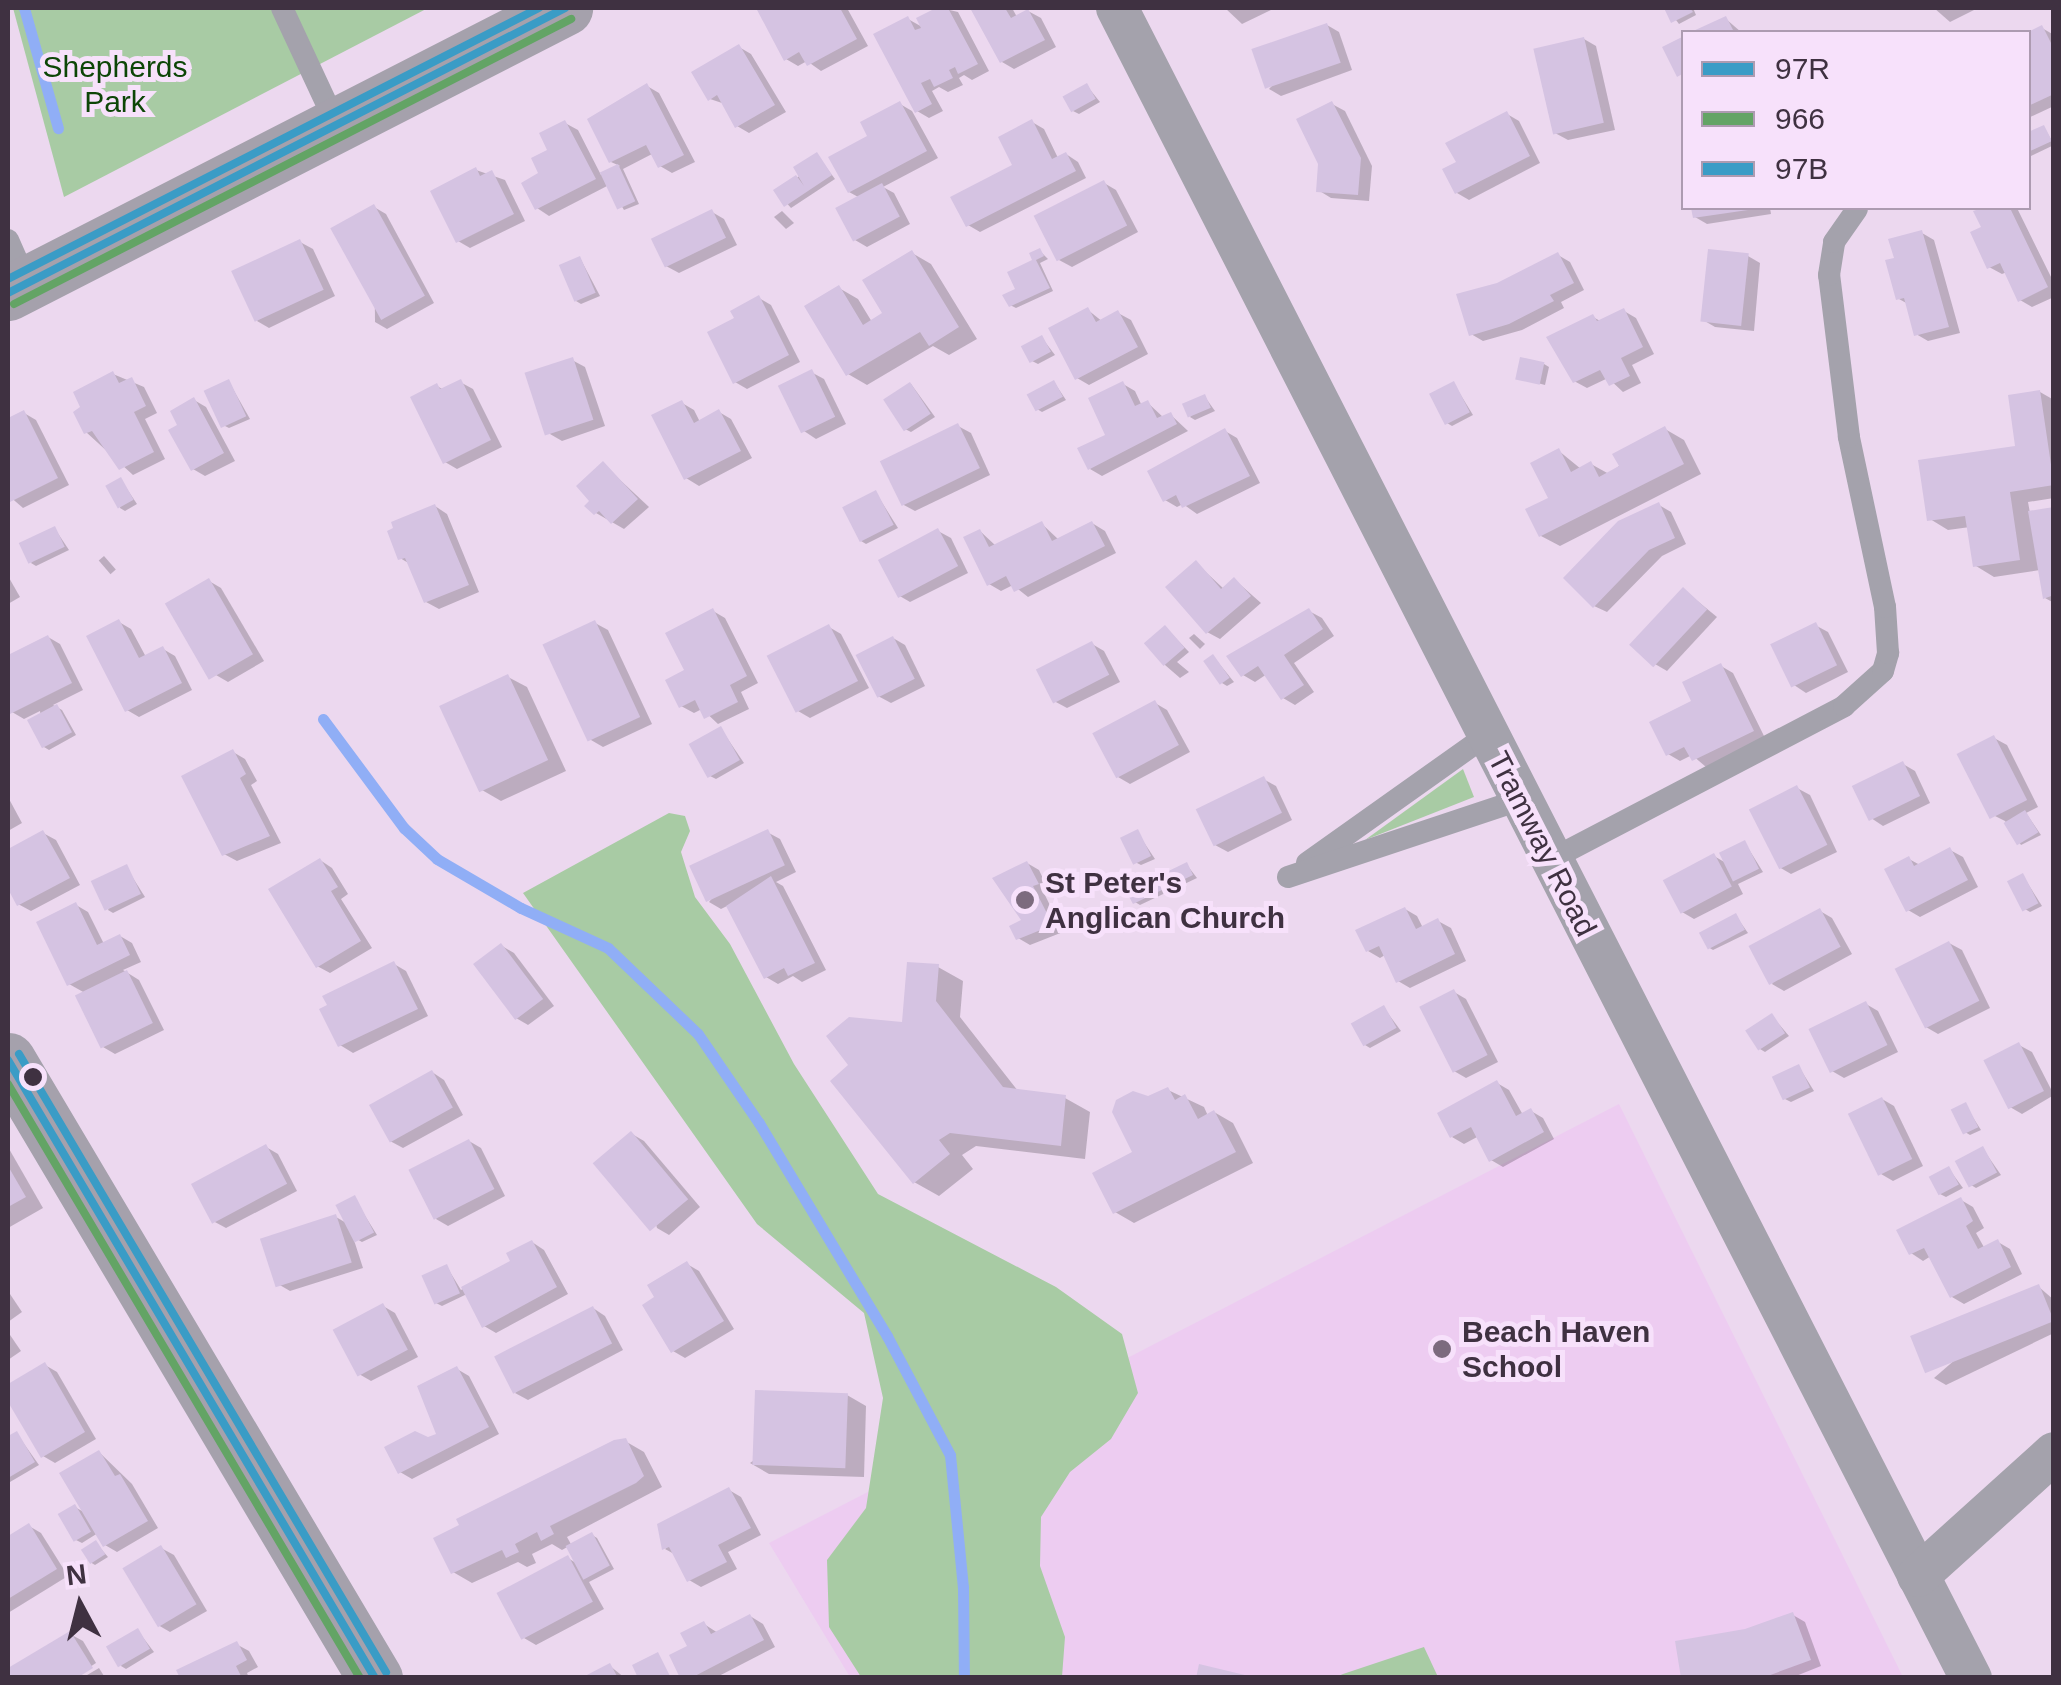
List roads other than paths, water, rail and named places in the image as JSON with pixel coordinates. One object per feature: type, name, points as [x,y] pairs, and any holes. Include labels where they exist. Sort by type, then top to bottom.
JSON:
[{"type":"main road","points":[[14,272],[337,126],[566,8]]},
{"type":"main road","points":[[8,1060],[375,1678]]},
{"type":"street","name":"Tramway Road","points":[[1117,8],[1971,1678]]},
{"type":"street","points":[[1918,1576],[2054,1453]]},
{"type":"lane","points":[[282,8],[337,126]]},
{"type":"lane","points":[[1550,860],[1844,706],[1884,672],[1888,653],[1885,607],[1850,438],[1830,274],[1834,242],[1857,210]]},
{"type":"lane","points":[[1486,736],[1288,877],[1519,800]]},
{"type":"waterway","points":[[24,8],[58,128]]},
{"type":"waterway","points":[[323,719],[404,828],[437,859],[521,908],[608,948],[698,1034],[759,1123],[887,1336],[950,1455],[963,1587],[964,1678]]},
{"type":"place","name":"St Peter's Anglican Church","points":[[1025,900]]},
{"type":"place","name":"Beach Haven School","points":[[1442,1349]]},
{"type":"park label","name":"Shepherds Park","points":[[115,84]]}]
